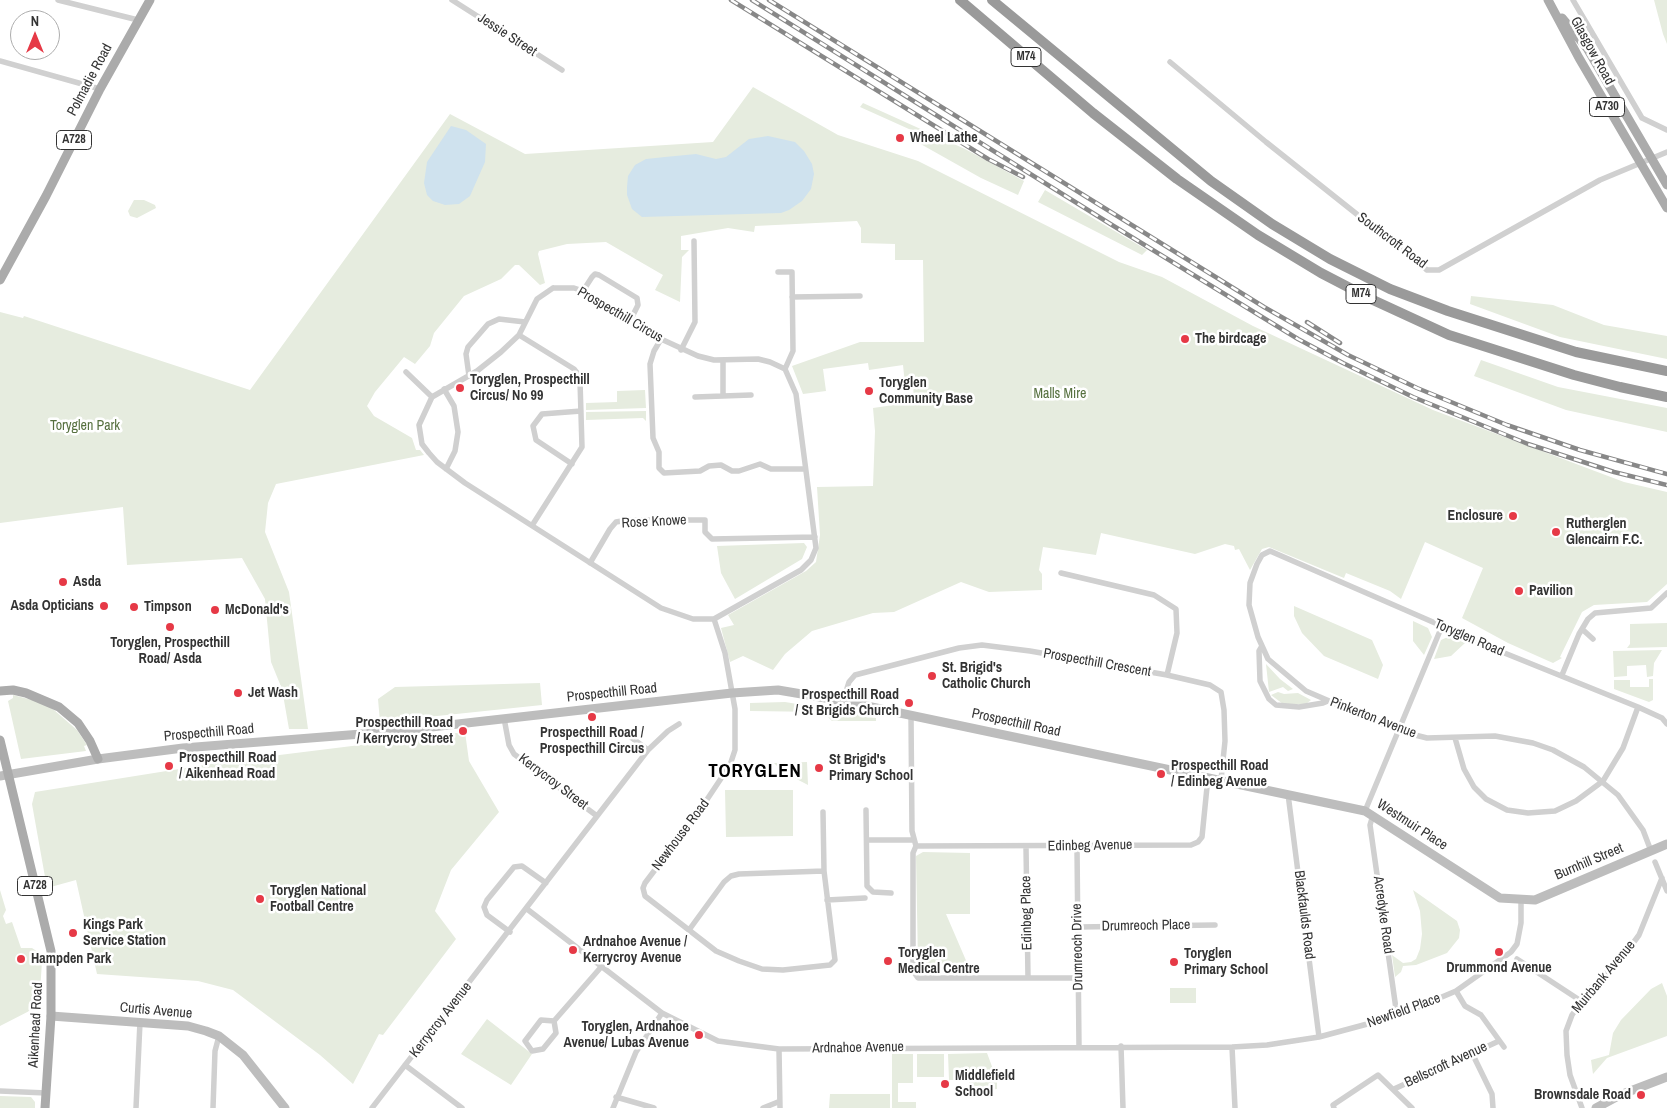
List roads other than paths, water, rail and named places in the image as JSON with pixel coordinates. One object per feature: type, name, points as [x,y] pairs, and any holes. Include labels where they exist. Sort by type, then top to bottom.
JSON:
[{"type":"highway","name":"M74","points":[[960,0],[1093,113],[1177,179],[1258,234],[1321,273],[1372,300],[1449,334],[1574,375],[1620,387],[1667,396]]},
{"type":"highway","name":"M74","points":[[992,0],[1211,181],[1272,224],[1330,259],[1390,289],[1448,312],[1576,352],[1667,371]]},
{"type":"main road","name":"Polmadie Road","points":[[0,280],[46,196],[100,89],[150,0]]},
{"type":"main road","name":"Glasgow Road","points":[[1549,2],[1587,48],[1667,185]]},
{"type":"main road","name":"Glasgow Road","points":[[1549,2],[1667,208]]},
{"type":"main road","name":"Prospecthill Road","points":[[4,776],[98,759],[183,748],[387,732],[732,693],[778,690],[842,701],[1221,780]]},
{"type":"main road","points":[[0,691],[26,692],[59,707],[78,723],[90,741],[98,759]]},
{"type":"main road","name":"Aikenhead Road","points":[[0,740],[4,776],[52,951],[46,1108]]},
{"type":"main road","name":"Westmuir Place","points":[[1221,780],[1288,793],[1369,813],[1500,898],[1521,901]]},
{"type":"main road","name":"Burnhill Street","points":[[1521,901],[1535,900],[1667,844]]},
{"type":"main road","name":"Curtis Avenue","points":[[51,1016],[188,1026],[219,1036],[243,1055],[284,1108]]},
{"type":"main road","points":[[1597,1108],[1620,1095],[1667,1077]]},
{"type":"street","points":[[58,0],[138,20]]},
{"type":"street","name":"Jessie Street","points":[[452,0],[562,70]]},
{"type":"street","name":"Glasgow Road","points":[[1573,0],[1642,118],[1667,130]]},
{"type":"street","points":[[0,61],[100,89]]},
{"type":"street","name":"Southcroft Road","points":[[1170,62],[1266,142],[1428,270],[1439,270],[1600,180],[1640,163]]},
{"type":"street","points":[[1640,163],[1667,152]]},
{"type":"street","points":[[681,350],[695,322],[694,240]]},
{"type":"street","points":[[406,372],[432,397],[419,424],[422,444],[437,462],[661,608],[692,619],[714,619],[800,570],[814,554],[816,548],[796,394],[785,369],[793,352],[792,272],[778,272]]},
{"type":"street","points":[[583,291],[592,277],[595,274],[599,275],[637,298],[638,305],[631,319]]},
{"type":"street","name":"Prospecthill Circus","points":[[432,397],[469,376],[520,335],[537,299],[553,288],[574,288],[583,291],[681,350],[698,356],[723,360],[758,359],[785,369]]},
{"type":"street","points":[[792,297],[860,296]]},
{"type":"street","points":[[469,376],[466,354],[468,348],[488,324],[499,318],[525,322]]},
{"type":"street","points":[[520,335],[578,374],[581,410],[582,447],[533,524]]},
{"type":"street","points":[[661,338],[650,364],[653,438],[659,452],[659,468],[664,473],[700,471],[709,466],[721,465],[732,470],[760,464],[771,469],[805,469]]},
{"type":"street","points":[[723,360],[723,396]]},
{"type":"street","points":[[444,390],[454,406],[458,432],[455,451],[446,469]]},
{"type":"street","points":[[695,397],[751,395]]},
{"type":"street","points":[[572,464],[536,440],[533,426],[542,414],[581,410]]},
{"type":"street","name":"Rose Knowe","points":[[590,563],[616,522],[627,520],[704,520],[705,532],[712,539],[815,537]]},
{"type":"street","name":"Toryglen Road","points":[[1270,551],[1442,626],[1638,707],[1662,718],[1667,724]]},
{"type":"street","name":"Pinkerton Avenue","points":[[1270,551],[1262,555],[1257,564],[1250,583],[1249,605],[1268,659],[1306,691],[1399,731],[1427,738],[1494,736],[1533,744],[1567,758],[1603,781],[1633,814],[1651,851]]},
{"type":"street","points":[[1061,573],[1154,594],[1176,610],[1177,633],[1166,675]]},
{"type":"street","points":[[1562,675],[1582,629],[1594,614],[1651,608],[1667,593]]},
{"type":"street","points":[[714,619],[724,653],[732,693]]},
{"type":"street","points":[[1369,813],[1399,731],[1442,626]]},
{"type":"street","points":[[1582,629],[1593,639]]},
{"type":"street","name":"Prospecthill Crescent","points":[[842,701],[849,682],[855,675],[959,648],[982,645],[1030,651],[1210,684],[1221,692],[1224,710],[1225,741],[1221,780]]},
{"type":"street","points":[[1262,646],[1259,651],[1260,681],[1269,699],[1276,705],[1299,707],[1328,701]]},
{"type":"street","name":"Newhouse Road","points":[[732,693],[737,741],[730,765],[698,813],[643,888],[645,896],[716,951],[762,969],[783,970],[830,965],[835,960],[827,900]]},
{"type":"street","points":[[1455,738],[1464,769],[1474,787],[1486,799],[1507,810],[1528,813],[1555,811],[1576,801],[1603,781],[1623,748],[1638,707]]},
{"type":"street","points":[[911,716],[914,843],[914,971],[918,978],[1079,978]]},
{"type":"street","name":"Kerrycroy Street","points":[[504,718],[509,746],[514,754],[597,816]]},
{"type":"street","name":"Kerrycroy Avenue","points":[[372,1108],[510,932],[648,750],[668,731],[679,724]]},
{"type":"street","points":[[624,732],[648,750]]},
{"type":"street","name":"Edinbeg Avenue","points":[[867,840],[1026,847],[1191,845],[1198,842],[1202,837],[1208,777]]},
{"type":"street","name":"Blackfaulds Road","points":[[1288,793],[1319,1037]]},
{"type":"street","points":[[866,810],[867,886],[873,892],[891,894]]},
{"type":"street","points":[[823,812],[824,871],[827,900],[865,898]]},
{"type":"street","name":"Acredyke Road","points":[[1369,813],[1397,1016]]},
{"type":"street","name":"Edinbeg Place","points":[[1026,847],[1028,978]]},
{"type":"street","name":"Drumreoch Drive","points":[[1077,847],[1079,1047]]},
{"type":"street","points":[[1655,862],[1667,890]]},
{"type":"street","points":[[510,932],[487,915],[484,907],[487,900],[514,867],[522,866],[546,883]]},
{"type":"street","points":[[689,930],[724,882],[731,876],[739,874],[824,871]]},
{"type":"street","name":"Muirbank Avenue","points":[[1582,1108],[1570,1075],[1566,1055],[1566,1031],[1572,1015],[1581,1001],[1639,935],[1662,878]]},
{"type":"street","name":"Newfield Place","points":[[1232,1047],[1267,1045],[1319,1037],[1397,1016],[1456,991],[1511,952],[1518,944],[1521,923],[1521,901]]},
{"type":"street","name":"Ardnahoe Avenue","points":[[527,909],[662,1013],[718,1041],[779,1049],[1232,1047]]},
{"type":"street","name":"Drumreoch Place","points":[[1078,927],[1215,925]]},
{"type":"street","points":[[1517,959],[1581,1001]]},
{"type":"street","points":[[554,1021],[602,966]]},
{"type":"street","name":"Bellscroft Avenue","points":[[1456,991],[1465,1006],[1481,1015],[1504,1046]]},
{"type":"street","points":[[613,1108],[636,1052],[662,1013]]},
{"type":"street","points":[[541,1020],[554,1021],[556,1033],[543,1049],[532,1051],[525,1041],[541,1020]]},
{"type":"street","points":[[136,1108],[140,1022]]},
{"type":"street","points":[[213,1108],[215,1050],[219,1036]]},
{"type":"street","name":"Bellscroft Avenue","points":[[1394,1089],[1499,1040]]},
{"type":"street","points":[[1121,1046],[1123,1108]]},
{"type":"street","points":[[1232,1047],[1235,1108]]},
{"type":"street","points":[[763,1108],[779,1105],[779,1049]]},
{"type":"street","points":[[1472,1053],[1492,1094],[1493,1108]]},
{"type":"street","points":[[405,1065],[462,1108]]},
{"type":"street","points":[[1331,1107],[1378,1075],[1412,1108]]},
{"type":"street","points":[[0,1091],[46,1093]]},
{"type":"street","points":[[616,1098],[654,1108]]},
{"type":"water","points":[[451,126],[466,130],[486,144],[485,162],[470,196],[459,204],[445,205],[433,201],[427,195],[424,183],[427,162]]},
{"type":"water","points":[[768,136],[795,142],[804,151],[812,164],[814,174],[811,189],[802,201],[789,210],[781,213],[642,217],[632,209],[627,195],[628,176],[635,165],[646,159],[696,154],[716,159],[726,157],[749,139]]},
{"type":"railway","points":[[731,0],[988,159],[1023,177]]},
{"type":"railway","points":[[752,0],[1112,225],[1298,339],[1343,363],[1413,397],[1528,444],[1614,472],[1667,485]]},
{"type":"railway","points":[[769,0],[1264,307],[1348,355],[1417,388],[1507,425],[1580,450],[1667,474]]},
{"type":"railway","points":[[1307,322],[1340,343]]},
{"type":"place","name":"Wheel Lathe","points":[[900,138]]},
{"type":"place","name":"The birdcage","points":[[1185,339]]},
{"type":"place","name":"Toryglen, Prospecthill Circus/ No 99","points":[[460,388]]},
{"type":"place","name":"Toryglen Community Base","points":[[869,391]]},
{"type":"place","name":"Enclosure","points":[[1513,516]]},
{"type":"place","name":"Rutherglen Glencairn F.C.","points":[[1556,532]]},
{"type":"place","name":"Asda","points":[[63,582]]},
{"type":"place","name":"Pavilion","points":[[1519,591]]},
{"type":"place","name":"Asda Opticians","points":[[104,606]]},
{"type":"place","name":"Timpson","points":[[134,607]]},
{"type":"place","name":"McDonald's","points":[[215,610]]},
{"type":"place","name":"Toryglen, Prospecthill Road/ Asda","points":[[170,627]]},
{"type":"place","name":"St. Brigid's Catholic Church","points":[[932,676]]},
{"type":"place","name":"Jet Wash","points":[[238,693]]},
{"type":"place","name":"Prospecthill Road / St Brigids Church","points":[[909,703]]},
{"type":"place","name":"Prospecthill Road / Prospecthill Circus","points":[[592,717]]},
{"type":"place","name":"Prospecthill Road / Kerrycroy Street","points":[[463,731]]},
{"type":"place","name":"Prospecthill Road / Aikenhead Road","points":[[169,766]]},
{"type":"place","name":"St Brigid's Primary School","points":[[819,768]]},
{"type":"place","name":"Prospecthill Road / Edinbeg Avenue","points":[[1161,774]]},
{"type":"place","name":"Toryglen National Football Centre","points":[[260,899]]},
{"type":"place","name":"Kings Park Service Station","points":[[73,933]]},
{"type":"place","name":"Ardnahoe Avenue / Kerrycroy Avenue","points":[[573,950]]},
{"type":"place","name":"Drummond Avenue","points":[[1499,952]]},
{"type":"place","name":"Hampden Park","points":[[21,959]]},
{"type":"place","name":"Toryglen Medical Centre","points":[[888,961]]},
{"type":"place","name":"Toryglen Primary School","points":[[1174,962]]},
{"type":"place","name":"Toryglen, Ardnahoe Avenue/ Lubas Avenue","points":[[699,1035]]},
{"type":"place","name":"Middlefield School","points":[[945,1084]]},
{"type":"place","name":"Brownsdale Road","points":[[1641,1095]]},
{"type":"district","name":"TORYGLEN","points":[[755,772]]},
{"type":"park label","name":"Malls Mire","points":[[1060,394]]},
{"type":"park label","name":"Toryglen Park","points":[[85,426]]}]
